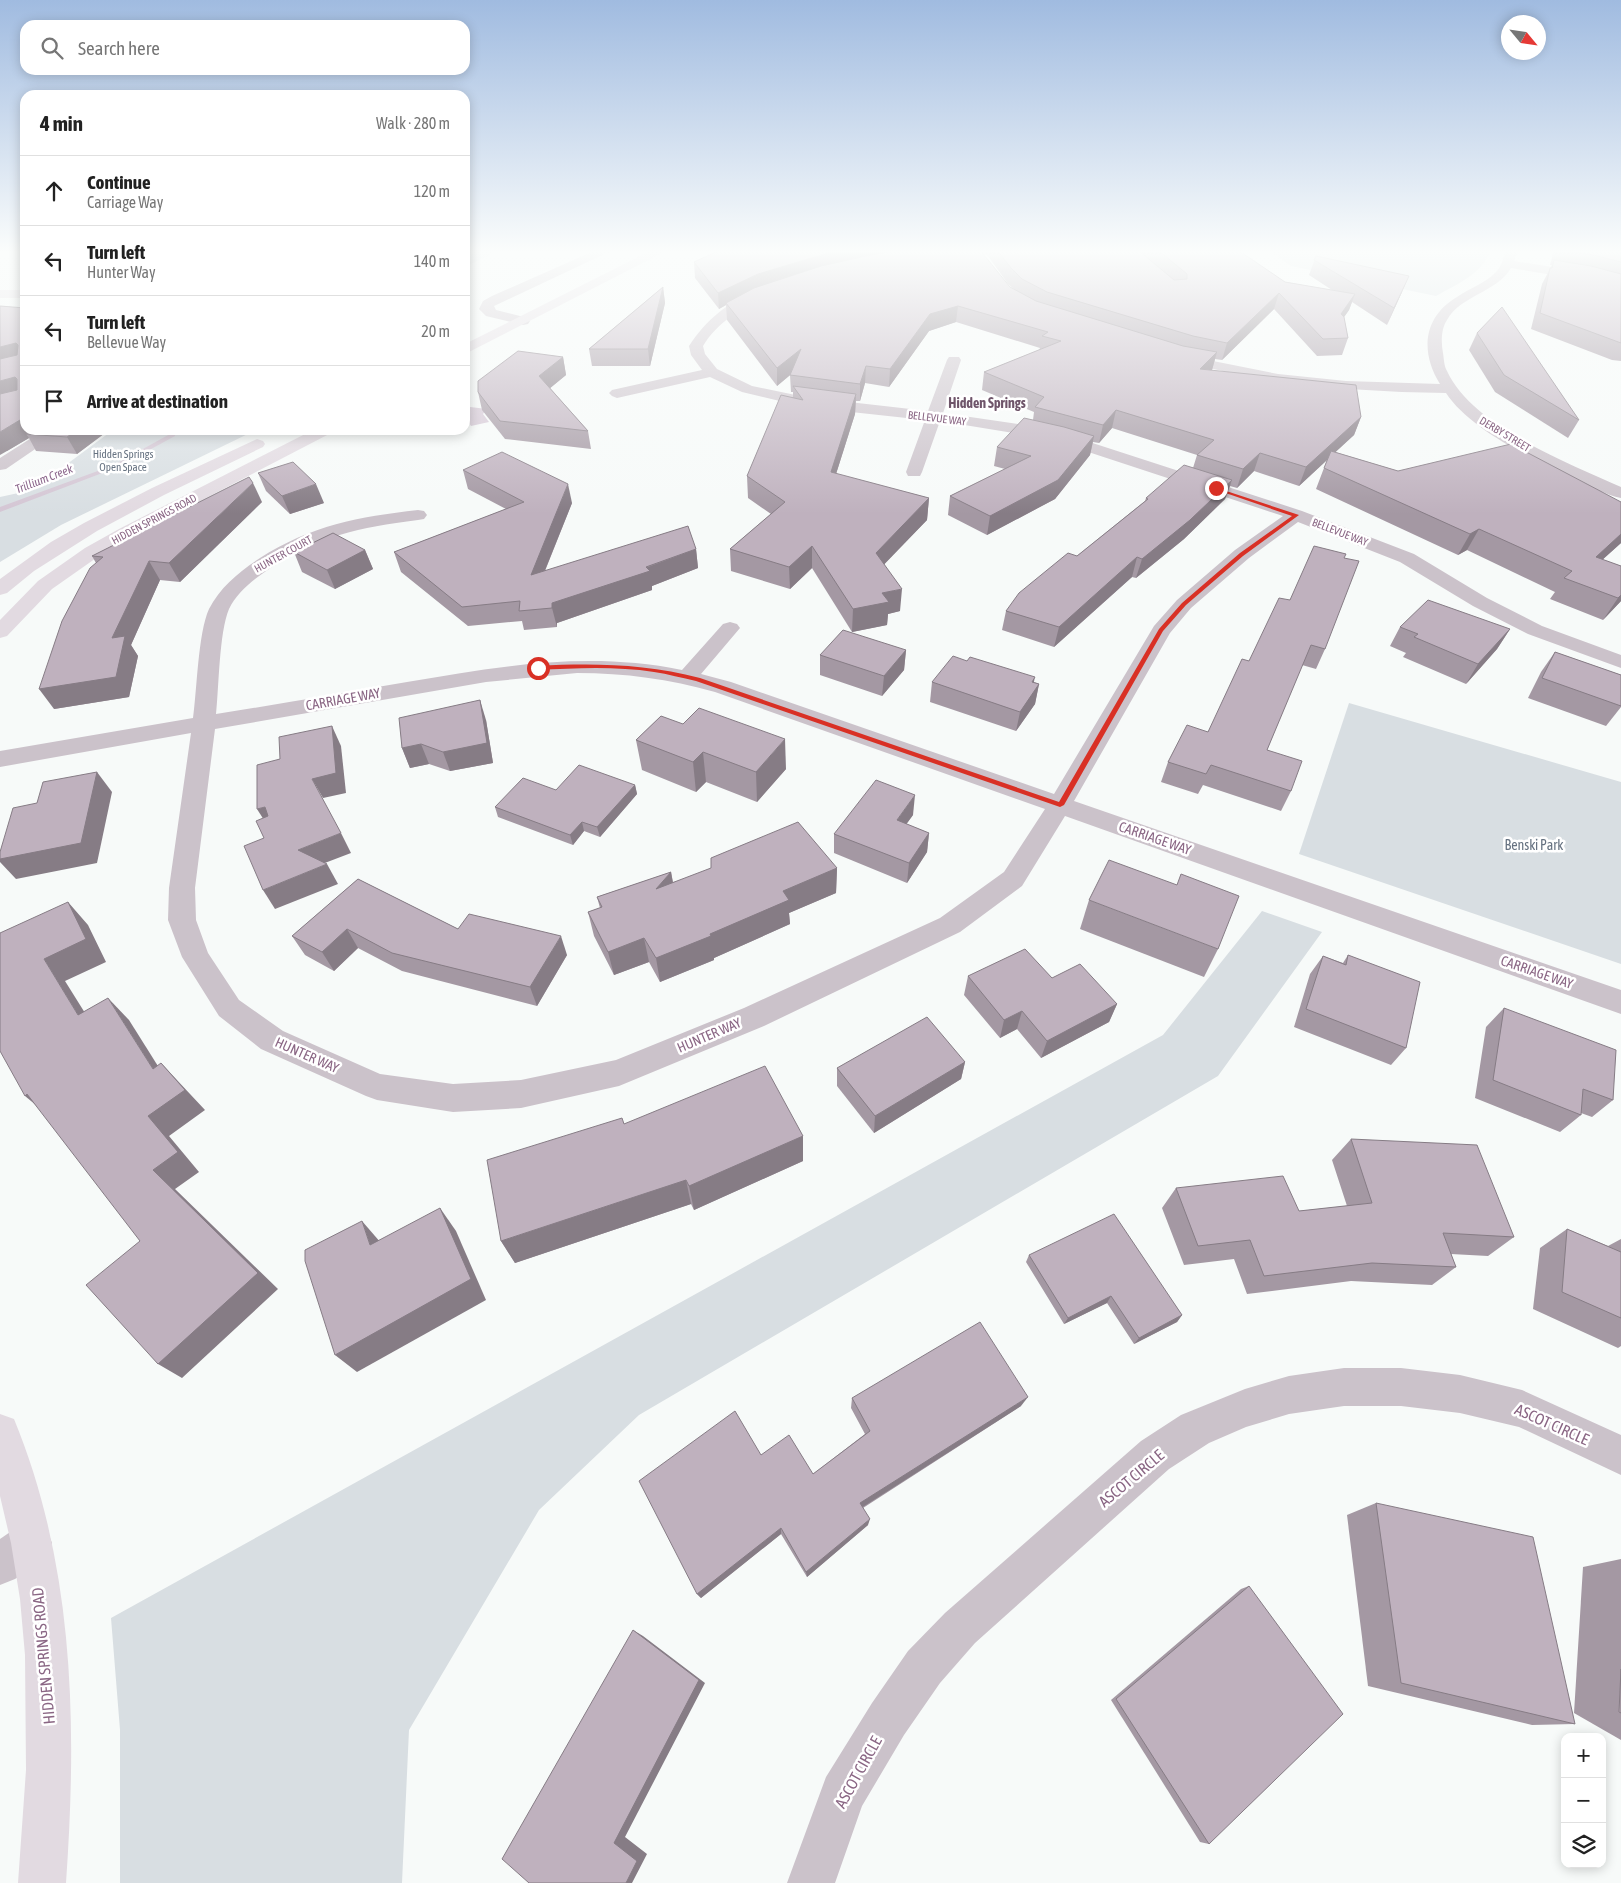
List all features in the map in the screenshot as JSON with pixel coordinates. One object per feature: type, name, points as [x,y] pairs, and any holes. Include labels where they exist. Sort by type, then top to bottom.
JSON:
[{"type":"main road","points":[[470,348],[489,338]]},
{"type":"main road","name":"HIDDEN SPRINGS ROAD","points":[[0,632],[45,585],[92,552],[315,435]]},
{"type":"main road","name":"HIDDEN SPRINGS ROAD","points":[[0,589],[20,572],[76,535],[270,438]]},
{"type":"main road","name":"HIDDEN SPRINGS ROAD","points":[[0,1433],[22,1499],[16,1554],[43,1620],[49,1689],[48,1804],[42,1883]]},
{"type":"street","name":"BELLEVUE WAY","points":[[701,338],[696,346],[698,356],[712,372],[747,389],[788,399],[935,416],[1025,430],[1065,439],[1139,462],[1296,515],[1407,558],[1480,602],[1535,630],[1621,662]]},
{"type":"street","name":"DERBY STREET","points":[[1435,338],[1434,356],[1438,370],[1449,389],[1476,416],[1494,430],[1553,461],[1621,493]]},
{"type":"street","points":[[1166,353],[1222,368],[1308,383],[1449,389]]},
{"type":"street","points":[[914,472],[954,360]]},
{"type":"street","points":[[617,393],[712,372]]},
{"type":"street","points":[[0,465],[47,435]]},
{"type":"street","name":"HUNTER COURT","points":[[204,723],[214,625],[219,610],[235,586],[270,559],[317,535],[363,522],[418,515]]},
{"type":"street","name":"HUNTER WAY","points":[[204,723],[182,888],[182,920],[196,957],[229,1008],[272,1040],[377,1087],[453,1098],[521,1094],[619,1073],[754,1017],[890,955],[950,925],[1013,879],[1060,805],[1161,630],[1184,604],[1242,554],[1296,515]]},
{"type":"street","points":[[688,676],[730,628]]},
{"type":"street","name":"CARRIAGE WAY","points":[[0,759],[428,684],[538,668],[612,666],[654,670],[688,676],[723,687],[1621,1002]]},
{"type":"street","name":"ASCOT CIRCLE","points":[[811,1883],[843,1794],[888,1719],[931,1659],[960,1628],[1156,1455],[1195,1430],[1244,1408],[1289,1395],[1344,1387],[1401,1387],[1460,1394],[1522,1409],[1621,1455]]},
{"type":"green space","name":"Hidden Springs Open Space","points":[[106,435],[246,435],[61,525],[0,562],[0,497],[32,490]]},
{"type":"green space","name":"Benski Park","points":[[1349,703],[1621,782],[1621,964],[1299,854]]},
{"type":"green space","points":[[1262,911],[1322,932],[1218,1076],[639,1415],[539,1510],[409,1730],[402,1883],[120,1883],[120,1730],[111,1618],[1163,1035]]},
{"type":"shaded area","points":[[470,407],[487,409],[483,414],[489,422],[471,426]]},
{"type":"building","points":[[0,338],[20,338],[20,420],[0,432],[0,394],[17,390],[17,379],[15,377],[0,381],[0,359],[17,355],[18,345],[16,343],[0,347]]},
{"type":"building","points":[[602,338],[651,338],[648,349],[589,349]]},
{"type":"building","points":[[753,338],[913,338],[890,369],[866,366],[860,384],[790,375],[801,349],[777,368]]},
{"type":"building","points":[[1049,338],[1156,338],[1183,346],[1217,352],[1200,369],[1356,385],[1361,417],[1306,467],[1260,453],[1243,469],[1197,455],[1214,440],[1116,410],[1103,425],[1035,407],[1044,397],[984,372],[1061,341]]},
{"type":"building","points":[[1202,338],[1232,338],[1227,343]]},
{"type":"building","points":[[1322,338],[1348,338],[1323,339]]},
{"type":"building","points":[[1480,338],[1523,338],[1579,420],[1504,375]]},
{"type":"building","points":[[1607,338],[1621,338],[1621,343]]},
{"type":"building","points":[[518,351],[563,357],[539,376],[588,431],[500,421],[478,392],[478,381]]},
{"type":"building","points":[[793,386],[856,394],[831,472],[929,498],[876,553],[902,589],[882,593],[889,602],[853,609],[812,546],[789,567],[730,549],[785,502],[747,476],[781,395],[803,400]]},
{"type":"building","points":[[1024,418],[1094,436],[1058,480],[990,516],[950,496],[1031,456],[997,447]]},
{"type":"building","points":[[40,435],[70,435],[67,437]]},
{"type":"building","points":[[1511,444],[1621,502],[1621,534],[1596,557],[1621,566],[1621,595],[1618,598],[1564,578],[1572,571],[1479,529],[1470,534],[1324,468],[1331,451],[1398,471]]},
{"type":"building","points":[[502,452],[568,484],[531,575],[688,526],[696,549],[646,567],[650,571],[552,603],[552,608],[519,611],[520,601],[462,607],[394,552],[524,502],[463,470]]},
{"type":"building","points":[[293,462],[316,484],[282,496],[258,473]]},
{"type":"building","points":[[1184,465],[1232,480],[1190,520],[1142,559],[1137,557],[1059,627],[1006,611],[1019,593],[1068,553],[1077,556],[1148,499],[1146,498]]},
{"type":"building","points":[[249,477],[253,483],[169,563],[149,561],[112,638],[125,636],[116,677],[39,689],[62,621],[90,568],[103,557],[92,556]]},
{"type":"building","points":[[333,533],[365,550],[327,570],[294,552]]},
{"type":"building","points":[[1314,546],[1346,554],[1344,558],[1359,561],[1325,649],[1311,645],[1267,750],[1302,761],[1291,791],[1211,765],[1206,774],[1168,762],[1187,725],[1208,732],[1242,659],[1249,661],[1279,598],[1290,600]]},
{"type":"building","points":[[1428,600],[1510,629],[1478,664],[1414,637],[1418,634],[1400,627]]},
{"type":"building","points":[[843,630],[906,650],[884,676],[820,655]]},
{"type":"building","points":[[1555,652],[1621,675],[1621,706],[1542,678]]},
{"type":"building","points":[[953,656],[967,661],[970,657],[1035,677],[1032,682],[1039,684],[1020,712],[932,682]]},
{"type":"building","points":[[480,700],[487,743],[443,752],[421,744],[402,748],[399,718]]},
{"type":"building","points":[[699,708],[785,739],[756,772],[703,752],[693,762],[636,740],[661,716],[683,724]]},
{"type":"building","points":[[332,726],[336,773],[312,779],[341,833],[298,850],[327,864],[263,890],[244,846],[264,838],[256,821],[268,816],[265,807],[257,809],[257,765],[280,759],[279,737]]},
{"type":"building","points":[[579,765],[635,785],[597,827],[582,822],[570,835],[495,807],[523,778],[556,790]]},
{"type":"building","points":[[97,772],[81,843],[0,859],[0,852],[13,808],[37,803],[43,782]]},
{"type":"building","points":[[876,780],[915,795],[897,820],[929,833],[909,863],[834,834]]},
{"type":"building","points":[[798,822],[837,868],[783,891],[789,900],[710,934],[711,936],[656,958],[644,938],[608,952],[588,912],[602,907],[597,897],[671,872],[656,889],[711,868],[711,858]]},
{"type":"building","points":[[1109,860],[1177,885],[1181,874],[1239,896],[1218,949],[1089,900]]},
{"type":"building","points":[[358,879],[458,929],[469,914],[561,936],[530,987],[392,953],[347,929],[322,952],[292,936]]},
{"type":"building","points":[[68,902],[86,939],[44,959],[78,1015],[108,998],[153,1069],[161,1063],[185,1090],[148,1116],[178,1152],[153,1170],[258,1273],[158,1364],[86,1285],[140,1241],[27,1094],[25,1096],[0,1051],[0,933]]},
{"type":"building","points":[[1025,949],[1052,978],[1080,964],[1117,1004],[1047,1041],[1022,1011],[1004,1020],[968,976]]},
{"type":"building","points":[[1348,955],[1420,982],[1406,1048],[1306,1009],[1323,956],[1346,965]]},
{"type":"building","points":[[1504,1008],[1616,1050],[1613,1100],[1583,1089],[1581,1115],[1493,1080]]},
{"type":"building","points":[[927,1017],[965,1062],[875,1116],[837,1068]]},
{"type":"building","points":[[765,1066],[803,1136],[689,1186],[686,1180],[501,1241],[487,1160],[622,1118],[624,1124]]},
{"type":"building","points":[[1351,1139],[1477,1145],[1514,1237],[1443,1233],[1456,1267],[1372,1263],[1264,1276],[1250,1240],[1198,1246],[1176,1188],[1283,1176],[1299,1211],[1372,1203]]},
{"type":"building","points":[[440,1208],[471,1279],[335,1355],[305,1261],[305,1250],[362,1221],[370,1245]]},
{"type":"building","points":[[1114,1214],[1182,1315],[1139,1338],[1111,1296],[1068,1318],[1029,1255]]},
{"type":"building","points":[[1567,1229],[1621,1252],[1621,1318],[1562,1292]]},
{"type":"building","points":[[980,1322],[1028,1397],[860,1503],[870,1519],[806,1572],[781,1528],[697,1594],[639,1481],[735,1411],[761,1455],[789,1435],[813,1474],[870,1431],[852,1398]]},
{"type":"building","points":[[1376,1503],[1533,1537],[1575,1724],[1401,1683]]},
{"type":"building","points":[[1249,1586],[1343,1714],[1209,1844],[1116,1699]]},
{"type":"building","points":[[633,1630],[699,1680],[614,1843],[637,1861],[626,1883],[529,1883],[502,1859]]},
{"type":"building","points":[[1621,1669],[1621,1713],[1619,1712]]},
{"type":"waterway","name":"Trillium Creek","points":[[0,510],[116,466],[173,435]]},
{"type":"district","name":"Hidden Springs","points":[[987,403]]},
{"type":"route","points":[[538,668],[563,666],[622,667],[674,673],[698,679],[1060,805],[1161,630],[1184,604],[1250,547],[1296,515],[1216,488]]}]
